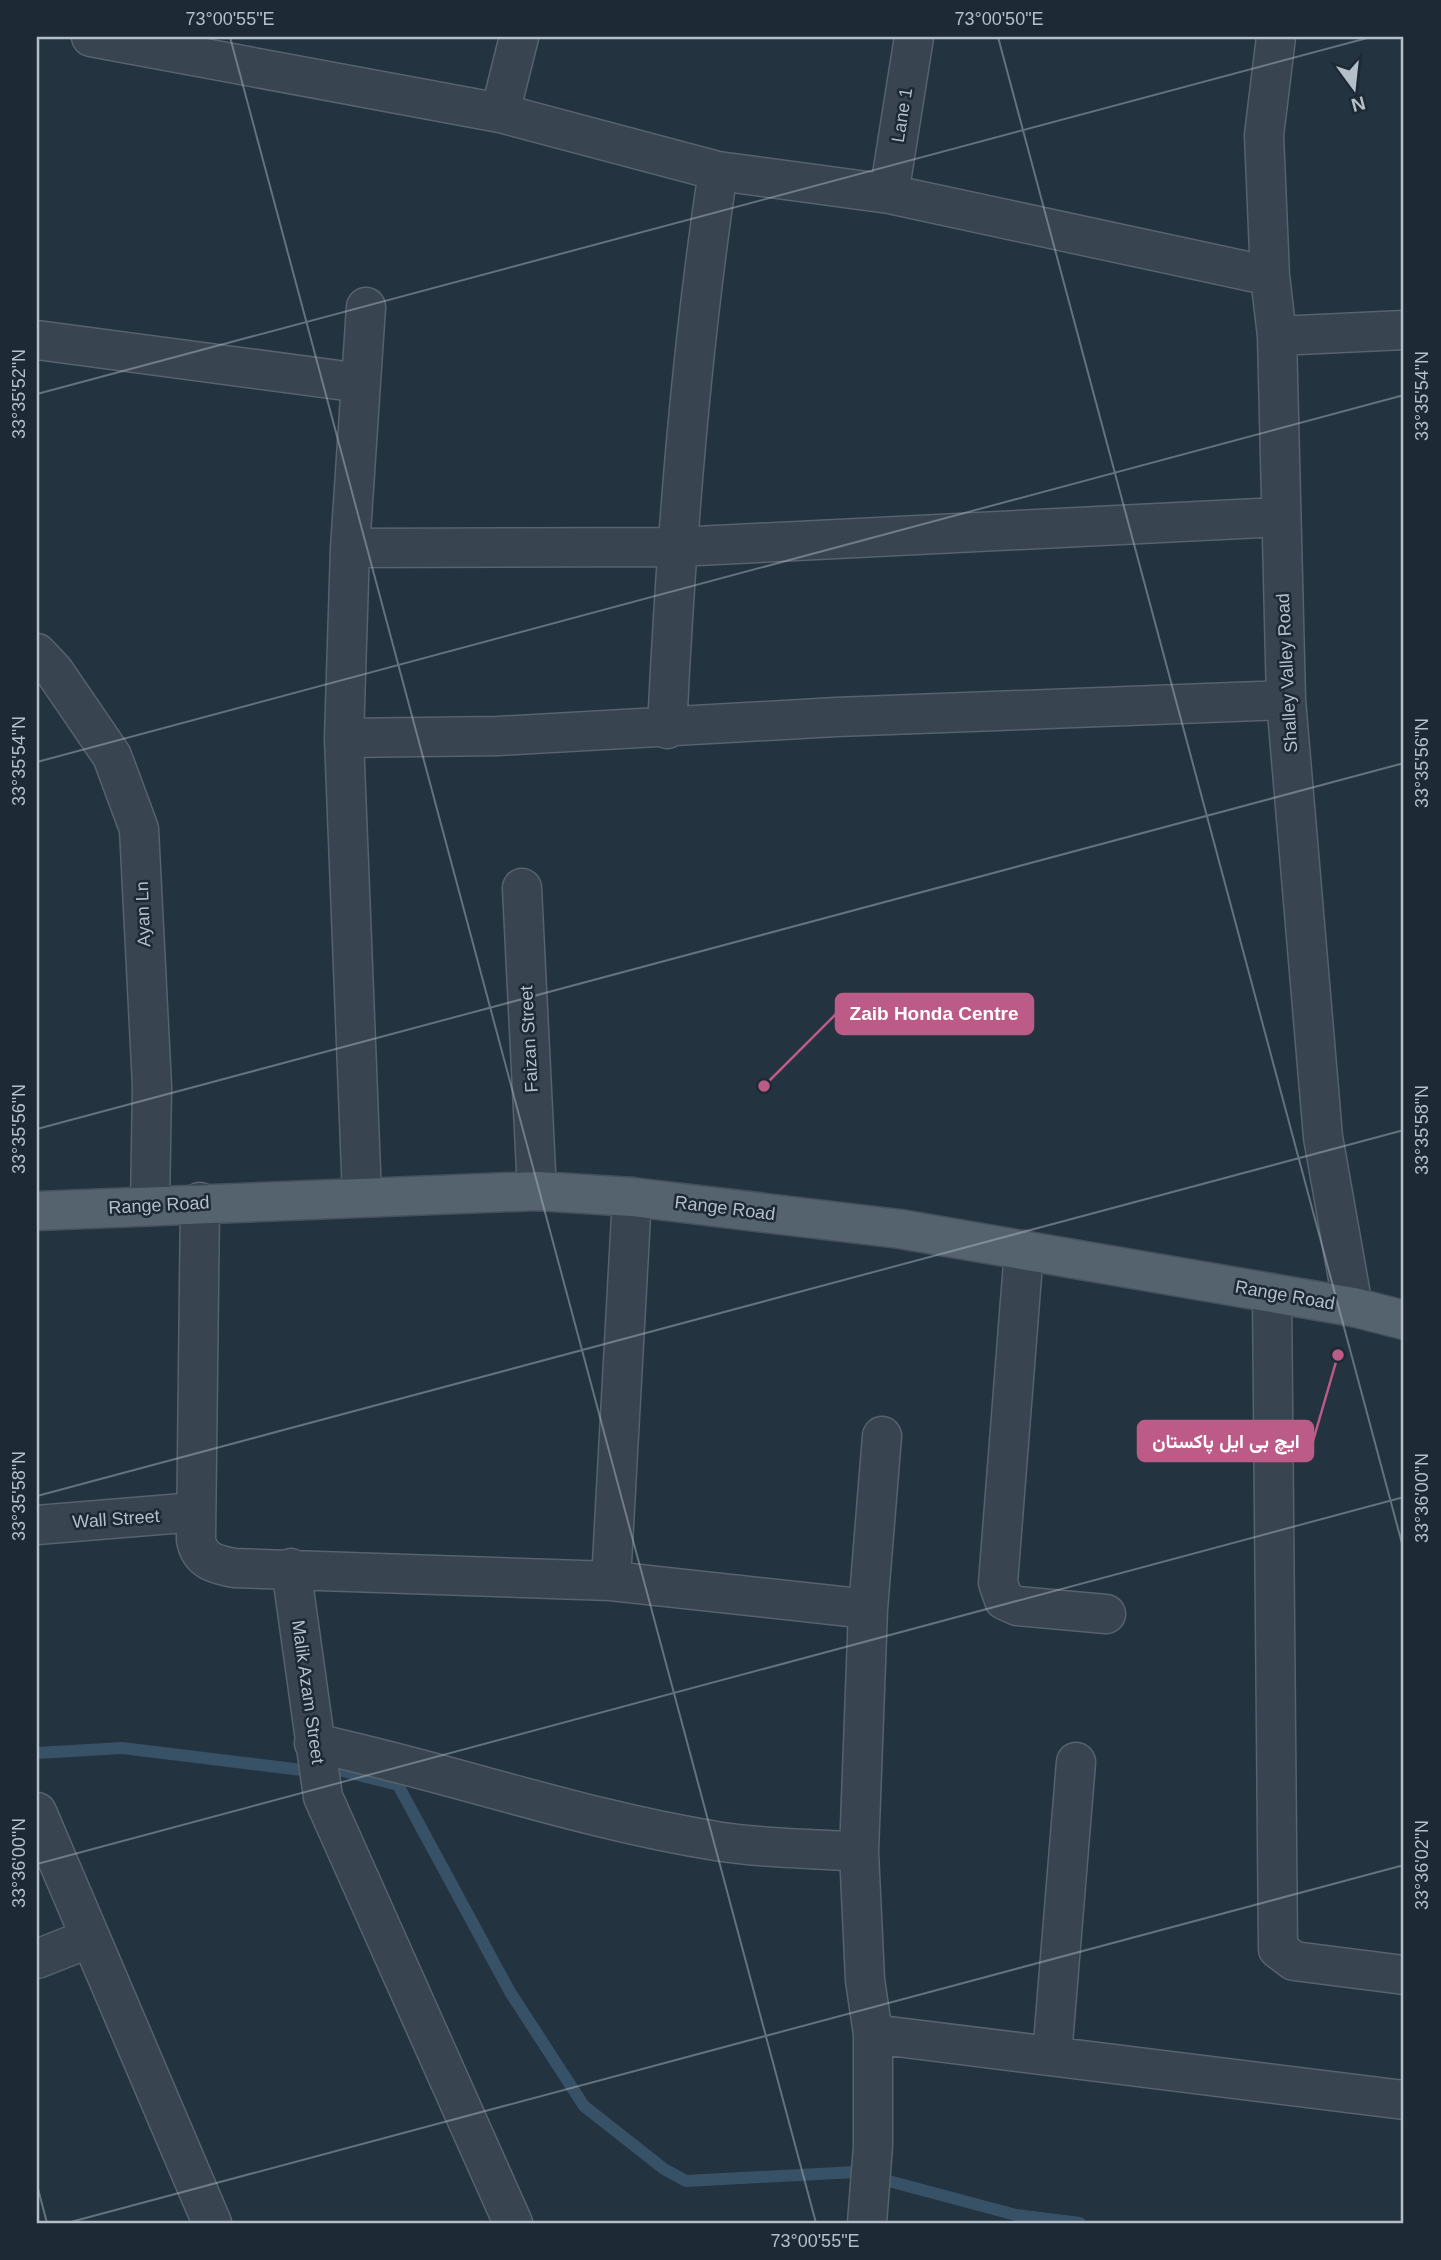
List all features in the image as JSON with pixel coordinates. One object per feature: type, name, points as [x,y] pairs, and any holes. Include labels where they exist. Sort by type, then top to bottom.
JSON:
[{"type":"main road","name":"Range Road","points":[[37,1211],[200,1202],[537,1191],[632,1196],[900,1229],[1353,1307],[1404,1320]]},
{"type":"street","points":[[91,37],[178,45],[500,113],[718,171],[889,194],[1270,276]]},
{"type":"street","points":[[500,113],[519,37]]},
{"type":"street","name":"Lane 1","points":[[889,194],[914,37]]},
{"type":"street","name":"Shalley Valley Road","points":[[1276,37],[1264,135],[1270,276],[1277,337],[1286,700],[1322,1137],[1353,1307]]},
{"type":"street","points":[[667,729],[676,547],[699,300],[718,171]]},
{"type":"street","points":[[362,1196],[344,738],[351,548],[366,307]]},
{"type":"street","points":[[1277,337],[1404,331]]},
{"type":"street","points":[[37,340],[361,383]]},
{"type":"street","points":[[351,548],[676,547],[1280,517]]},
{"type":"street","name":"Ayan Ln","points":[[37,653],[54,671],[112,756],[139,829],[152,1086],[150,1205]]},
{"type":"street","points":[[344,738],[667,729],[836,717],[1286,700]]},
{"type":"street","name":"Faizan Street","points":[[522,888],[537,1191]]},
{"type":"street","points":[[611,1581],[632,1196]]},
{"type":"street","points":[[200,1202],[196,1512],[198,1552],[211,1563],[234,1568],[611,1581],[868,1609]]},
{"type":"street","points":[[1024,1250],[998,1583],[1004,1600],[1017,1606],[1106,1615]]},
{"type":"street","points":[[1272,1293],[1278,1949],[1294,1961],[1404,1975]]},
{"type":"street","points":[[867,2216],[873,2146],[873,2034],[865,1980],[859,1852],[868,1609],[882,1436]]},
{"type":"street","name":"Wall Street","points":[[37,1525],[196,1512]]},
{"type":"street","name":"Malik Azam Street","points":[[291,1568],[323,1797],[513,2223]]},
{"type":"street","points":[[315,1749],[400,1761],[569,1810],[718,1842],[859,1852]]},
{"type":"street","points":[[1052,2056],[1076,1762]]},
{"type":"street","points":[[37,1812],[212,2223]]},
{"type":"street","points":[[37,1959],[90,1938]]},
{"type":"street","points":[[873,2034],[1404,2100]]},
{"type":"waterway","points":[[37,1753],[122,1748],[302,1770],[335,1769],[398,1785],[510,1992],[584,2106],[664,2169],[686,2181],[855,2172],[1016,2215],[1080,2223]]},
{"type":"place","name":"Zaib Honda Centre","points":[[764,1086]]},
{"type":"place","name":"ایچ بی ایل پاکستان","points":[[1338,1355]]}]
